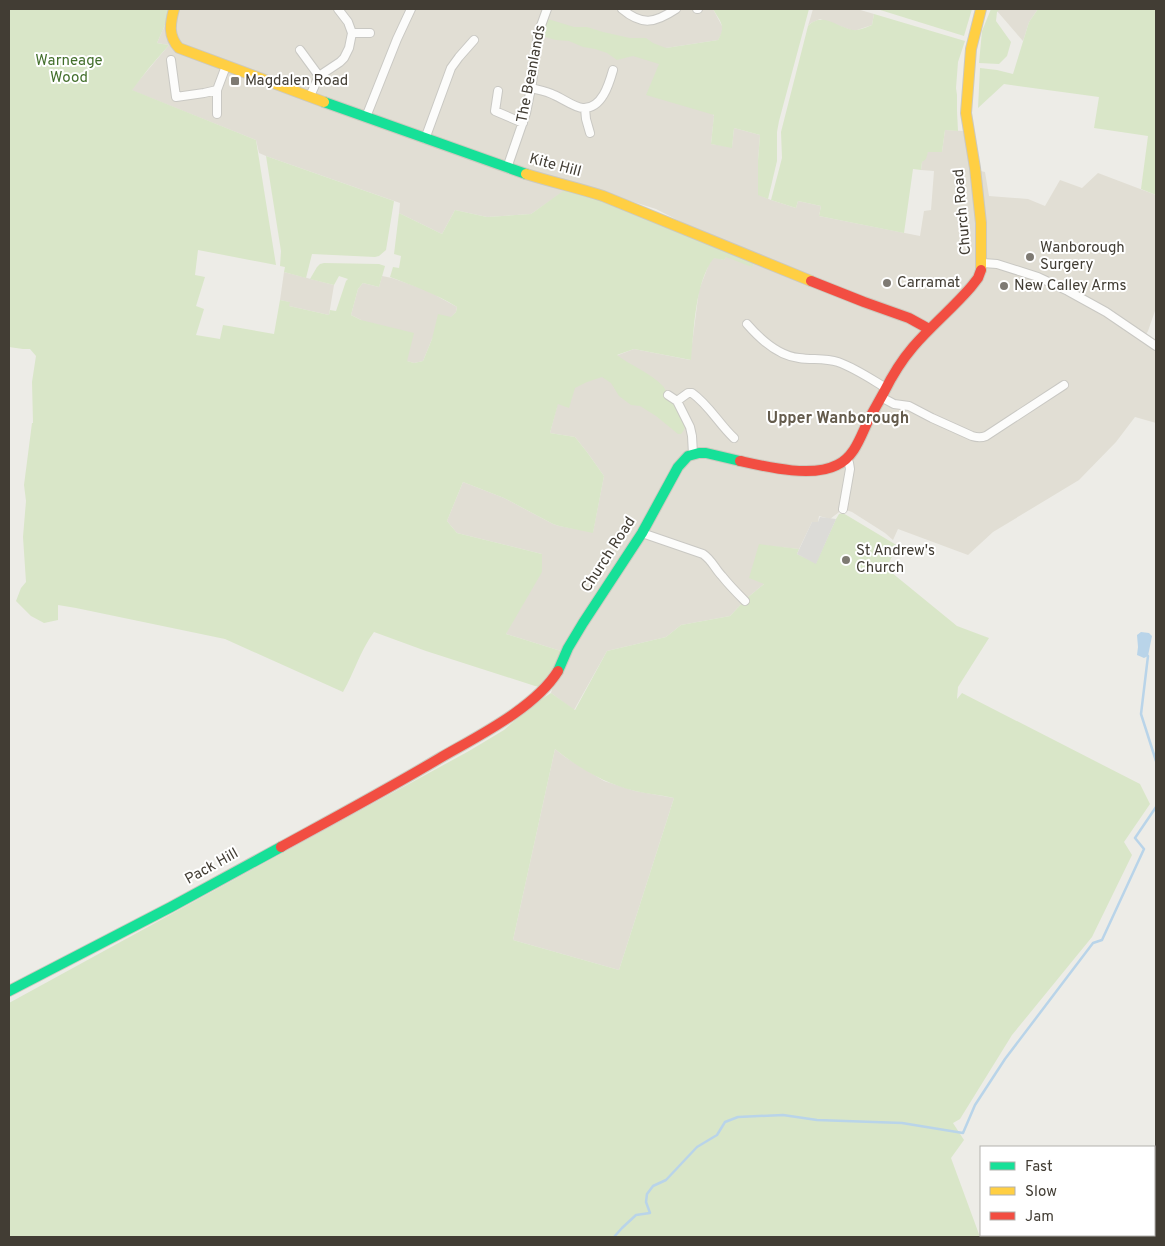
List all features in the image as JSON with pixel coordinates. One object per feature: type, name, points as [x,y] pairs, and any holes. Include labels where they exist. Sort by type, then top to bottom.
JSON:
[{"type":"street","name":"Kite Hill","points":[[174,9],[170,28],[172,39],[178,48],[507,168],[603,196],[909,318],[929,329]]},
{"type":"street","points":[[310,96],[319,76],[344,58],[350,48],[352,33],[348,22],[338,9]]},
{"type":"street","points":[[366,118],[411,9]]},
{"type":"street","name":"The Beanlands","points":[[507,168],[523,122],[531,88],[538,34],[547,9]]},
{"type":"street","points":[[622,9],[636,19],[643,20],[658,18],[676,9]]},
{"type":"street","name":"Church Road","points":[[427,766],[511,716],[530,703],[548,686],[558,672],[568,648],[582,623],[642,533],[678,468],[688,456],[706,453],[758,465],[810,472],[836,467],[852,452],[886,388],[907,354],[929,329],[967,292],[981,272],[983,263],[979,201],[966,112],[971,49],[981,9]]},
{"type":"street","points":[[352,33],[370,33]]},
{"type":"street","points":[[425,139],[452,68],[474,40]]},
{"type":"street","points":[[300,50],[319,76]]},
{"type":"street","points":[[171,60],[176,97],[204,94],[217,90]]},
{"type":"street","points":[[218,114],[217,90],[226,66]]},
{"type":"street","points":[[531,88],[548,92],[574,105],[585,108],[594,104],[605,93],[613,70]]},
{"type":"street","points":[[498,91],[495,110],[523,122]]},
{"type":"street","points":[[585,108],[590,133]]},
{"type":"street","points":[[983,263],[997,264],[1038,277],[1068,291],[1106,312],[1156,346]]},
{"type":"street","points":[[747,324],[769,344],[792,357],[826,359],[838,362],[886,388]]},
{"type":"street","points":[[881,398],[894,404],[909,406],[978,438],[986,436],[1064,385]]},
{"type":"street","points":[[677,401],[688,393],[692,393],[705,405],[724,430],[734,438]]},
{"type":"street","points":[[668,395],[677,401],[690,427],[693,454]]},
{"type":"street","points":[[843,509],[850,469],[846,458]]},
{"type":"street","points":[[642,533],[703,554],[710,559],[722,576],[745,601]]},
{"type":"street","name":"Pack Hill","points":[[9,991],[195,894],[427,766]]},
{"type":"shaded area","points":[[172,9],[713,9],[723,32],[718,40],[666,48],[714,116],[711,144],[732,147],[734,128],[760,135],[758,160],[759,195],[796,208],[798,201],[821,206],[819,216],[920,236],[924,211],[931,210],[934,171],[921,170],[922,162],[928,152],[942,152],[945,130],[963,131],[972,169],[985,172],[989,196],[1028,199],[1045,206],[1060,180],[1082,188],[1098,173],[1156,195],[1156,308],[1144,338],[1156,346],[1156,423],[1135,417],[1116,442],[1079,480],[993,532],[968,555],[898,529],[893,540],[852,512],[843,509],[830,519],[819,516],[818,522],[812,522],[799,549],[759,545],[764,584],[730,616],[681,625],[666,637],[607,651],[574,710],[551,693],[561,651],[506,634],[542,554],[457,533],[447,521],[463,482],[504,498],[553,524],[593,532],[604,476],[575,437],[550,433],[562,387],[571,373],[634,349],[690,360],[699,290],[709,264],[714,257],[724,260],[730,247],[656,209],[573,183],[531,214],[487,217],[455,210],[442,234],[399,213],[400,203],[266,156],[259,153],[256,140],[131,90],[169,45],[157,43]]},
{"type":"shaded area","points":[[813,9],[857,9],[874,14],[872,25],[854,31],[820,19],[808,26]]},
{"type":"shaded area","points":[[1000,9],[1038,9],[1029,22],[1023,41],[997,11]]},
{"type":"shaded area","points":[[284,272],[334,285],[329,315],[289,306],[289,302],[280,300]]},
{"type":"shaded area","points":[[382,276],[426,290],[457,307],[456,312],[432,339],[423,361],[414,363],[407,361],[361,320],[351,315],[358,289],[363,283],[379,287]]},
{"type":"shaded area","points":[[820,517],[836,519],[816,564],[797,554],[812,522],[818,522]]},
{"type":"shaded area","points":[[555,749],[604,781],[635,791],[674,798],[619,970],[513,940]]},
{"type":"green space","name":"Warneage Wood","points":[[9,9],[172,9],[157,43],[169,45],[132,90],[256,140],[276,265],[198,250],[195,275],[205,277],[196,306],[204,309],[196,335],[220,339],[223,325],[274,334],[280,300],[290,302],[289,306],[329,315],[330,310],[336,311],[348,279],[339,276],[334,285],[310,279],[317,267],[324,263],[379,264],[385,266],[379,287],[363,283],[358,289],[351,315],[361,320],[414,333],[407,361],[414,363],[423,361],[432,339],[438,314],[451,317],[456,312],[457,307],[433,294],[390,277],[393,267],[399,268],[401,256],[394,254],[399,213],[442,234],[455,210],[487,217],[531,214],[566,189],[638,213],[755,260],[752,267],[726,257],[724,260],[714,258],[703,279],[699,292],[691,360],[634,349],[617,355],[663,386],[684,421],[684,430],[681,434],[678,434],[640,406],[631,405],[619,396],[611,383],[602,377],[575,388],[569,408],[558,404],[550,433],[575,437],[604,476],[593,533],[553,524],[504,498],[463,482],[447,521],[457,533],[542,554],[542,572],[506,634],[561,651],[559,659],[541,687],[426,651],[374,632],[343,692],[225,639],[58,605],[58,620],[44,623],[31,616],[16,601],[21,588],[26,582],[23,537],[26,501],[24,485],[33,423],[32,382],[36,356],[30,349],[9,347]]},
{"type":"green space","points":[[713,9],[809,9],[779,121],[777,161],[768,199],[758,195],[760,135],[734,128],[732,148],[711,144],[714,115],[646,95],[659,64],[633,56],[617,60],[607,53],[595,49],[583,47],[569,41],[545,37],[543,32],[548,19],[574,27],[587,27],[630,38],[646,38],[666,48],[718,40],[722,28]]},
{"type":"green space","points":[[877,9],[972,9],[964,36]]},
{"type":"green space","points":[[991,9],[1000,9],[997,12],[996,21],[1011,42],[1007,56],[999,64],[979,63],[982,31]]},
{"type":"green space","points":[[1038,9],[1156,9],[1156,195],[1141,189],[1148,136],[1094,128],[1099,97],[1004,84],[978,108],[980,68],[1013,74],[1029,22]]},
{"type":"green space","points":[[874,14],[965,41],[958,62],[956,88],[958,131],[945,130],[942,152],[928,152],[926,159],[922,162],[921,170],[913,169],[904,233],[819,216],[821,206],[798,201],[796,208],[771,200],[782,158],[781,132],[808,26],[813,22],[824,20],[857,30],[872,25]]},
{"type":"green space","points":[[266,156],[394,201],[386,250],[375,257],[312,254],[306,278],[284,272],[285,267],[280,266],[281,251]]},
{"type":"green space","points":[[843,513],[898,546],[886,568],[957,626],[989,638],[958,687],[957,699],[962,693],[1140,784],[1150,804],[1124,842],[1132,855],[1092,937],[1012,1035],[960,1119],[953,1123],[964,1140],[951,1158],[980,1237],[9,1237],[9,1003],[469,751],[504,730],[531,706],[551,693],[575,710],[607,651],[666,637],[681,625],[730,616],[764,584],[749,578],[759,544],[799,549],[797,554],[816,563],[839,514]],"holes":[[[555,749],[583,769],[624,788],[674,798],[619,970],[513,940]]]},
{"type":"water","points":[[1141,632],[1149,633],[1152,636],[1148,656],[1144,658],[1137,655],[1137,635]]},
{"type":"waterway","points":[[1148,656],[1141,714],[1156,761]]},
{"type":"waterway","points":[[614,1237],[636,1215],[650,1213],[646,1202],[647,1194],[653,1186],[666,1180],[697,1147],[717,1135],[725,1122],[738,1117],[783,1115],[817,1120],[902,1123],[963,1133],[975,1105],[1005,1059],[1093,943],[1102,940],[1144,849],[1135,838],[1156,807]]},
{"type":"traffic: fast","points":[[324,102],[526,174]]},
{"type":"traffic: fast","points":[[558,671],[568,648],[642,533],[678,467],[688,456],[699,453],[740,461]]},
{"type":"traffic: fast","points":[[9,991],[171,907],[281,847]]},
{"type":"traffic: slow","points":[[174,9],[171,30],[173,39],[179,48],[324,102]]},
{"type":"traffic: slow","points":[[981,9],[971,49],[966,113],[981,223],[981,270]]},
{"type":"traffic: slow","points":[[526,174],[603,196],[811,281]]},
{"type":"traffic: jam","points":[[740,461],[802,471],[827,469],[843,461],[857,445],[897,369],[920,339],[971,287],[981,270]]},
{"type":"traffic: jam","points":[[811,281],[909,318],[929,329]]},
{"type":"traffic: jam","points":[[281,847],[488,731],[521,709],[548,684],[558,671]]},
{"type":"place","name":"Magdalen Road","points":[[235,81]]},
{"type":"place","name":"Wanborough Surgery","points":[[1030,257]]},
{"type":"place","name":"Carramat","points":[[887,283]]},
{"type":"place","name":"New Calley Arms","points":[[1004,286]]},
{"type":"place","name":"St Andrew's Church","points":[[846,560]]},
{"type":"district","name":"Upper Wanborough","points":[[838,419]]}]
